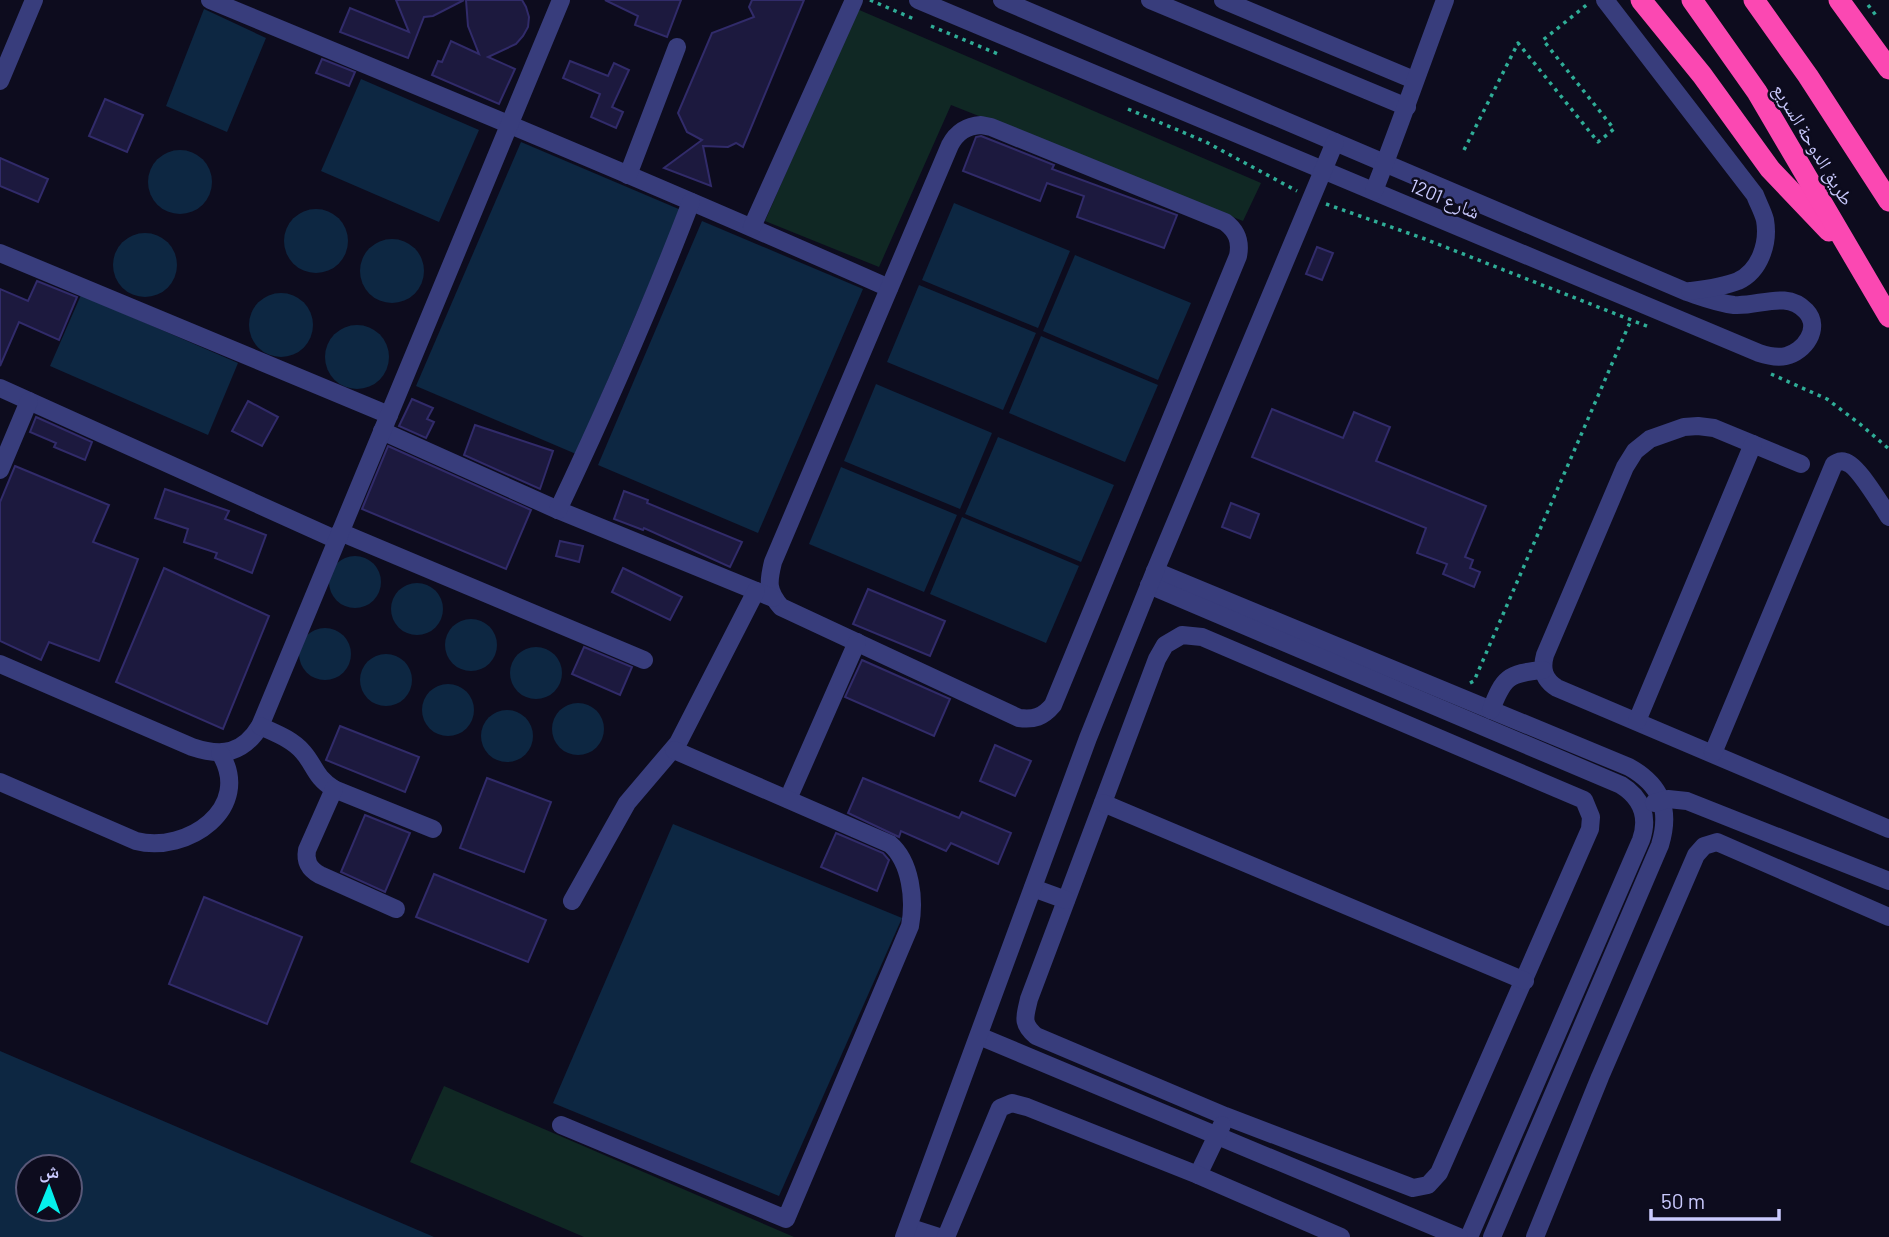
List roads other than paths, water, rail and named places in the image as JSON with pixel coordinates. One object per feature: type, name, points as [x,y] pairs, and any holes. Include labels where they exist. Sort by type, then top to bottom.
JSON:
[{"type":"highway","points":[[1641,0],[1702,75],[1770,169],[1855,258]]},
{"type":"highway","name":"طريق الدوحة السريع","points":[[1692,0],[1757,92],[1889,317]]},
{"type":"highway","name":"طريق الدوحة السريع","points":[[1754,0],[1808,76],[1889,201]]},
{"type":"highway","points":[[1839,0],[1889,69]]},
{"type":"street","points":[[0,81],[34,0]]},
{"type":"street","points":[[210,0],[752,227],[889,288]]},
{"type":"street","points":[[0,664],[206,752],[234,750],[254,736],[561,0]]},
{"type":"street","points":[[752,227],[854,0]]},
{"type":"street","name":"شارع 1201","points":[[918,0],[1759,353],[1776,357],[1793,354],[1805,345],[1810,337],[1812,329],[1809,314],[1801,306],[1788,300],[1735,305],[1715,302],[1687,292],[1002,0]]},
{"type":"street","points":[[1150,0],[1406,107]]},
{"type":"street","points":[[1223,0],[1415,80]]},
{"type":"street","points":[[1374,191],[1445,0]]},
{"type":"street","points":[[1605,0],[1755,195],[1765,220],[1765,241],[1761,258],[1752,272],[1738,281],[1687,292]]},
{"type":"street","points":[[628,175],[677,47]]},
{"type":"street","points":[[0,253],[385,423],[558,510],[765,595],[781,607],[1019,718],[1029,720],[1038,718],[1053,705],[1233,269],[1240,246],[1233,228],[1225,222],[991,127],[971,125],[955,136],[773,562],[765,595],[674,750],[627,803],[572,901]]},
{"type":"street","points":[[939,1237],[906,1232],[1088,738],[1152,578],[1335,142]]},
{"type":"street","points":[[558,510],[611,397],[691,202]]},
{"type":"street","points":[[0,388],[339,536],[644,660]]},
{"type":"street","points":[[0,470],[29,401]]},
{"type":"street","points":[[1801,464],[1714,428],[1684,427],[1650,439],[1635,451],[1625,467],[1545,655],[1543,670],[1545,677],[1556,688],[1889,829]]},
{"type":"street","points":[[1637,721],[1753,444]]},
{"type":"street","points":[[1713,753],[1834,464],[1840,461],[1853,466],[1889,517]]},
{"type":"street","points":[[1152,578],[1491,710],[1629,767],[1642,775],[1661,799],[1665,830],[1660,845],[1492,1237]]},
{"type":"street","points":[[1152,578],[1621,785],[1638,799],[1643,808],[1645,819],[1641,840],[1469,1237]]},
{"type":"street","points":[[1182,635],[1202,638],[1584,800],[1591,817],[1590,829],[1439,1173],[1428,1185],[1413,1188],[1226,1116],[1036,1036],[1027,1028],[1025,1016],[1029,999],[1102,803],[1161,652],[1165,645],[1182,635]]},
{"type":"street","points":[[788,799],[857,642]]},
{"type":"street","points":[[1491,710],[1498,690],[1509,677],[1525,671],[1543,670]]},
{"type":"street","points":[[260,726],[296,746],[308,758],[323,781],[334,789],[433,829]]},
{"type":"street","points":[[561,1125],[786,1219],[907,936],[912,906],[905,865],[897,849],[674,750]]},
{"type":"street","points":[[0,782],[136,841],[148,844],[174,841],[197,831],[223,809],[230,791],[230,782],[226,762],[220,753]]},
{"type":"street","points":[[334,789],[307,850],[310,867],[320,875],[396,909]]},
{"type":"street","points":[[1643,808],[1661,799],[1697,804],[1889,881]]},
{"type":"street","points":[[1102,803],[1525,981]]},
{"type":"street","points":[[1535,1237],[1600,1077],[1696,855],[1704,846],[1717,842],[1889,917]]},
{"type":"street","points":[[1033,888],[1066,900]]},
{"type":"street","points":[[979,1036],[1459,1237]]},
{"type":"street","points":[[946,1237],[1000,1108],[1012,1104],[1027,1107],[1198,1175],[1342,1237]]},
{"type":"street","points":[[1198,1175],[1226,1116]]},
{"type":"water","points":[[204,9],[266,38],[227,132],[166,106]]},
{"type":"water","points":[[361,79],[479,130],[439,222],[321,171]]},
{"type":"water","points":[[521,142],[681,210],[576,454],[416,386]]},
{"type":"water","points":[[174,150],[186,150],[203,159],[210,170],[210,194],[203,205],[186,214],[174,214],[162,209],[153,200],[148,188],[148,176],[153,164],[162,155]]},
{"type":"water","points":[[954,203],[1070,251],[1038,328],[922,280]]},
{"type":"water","points":[[310,209],[322,209],[339,218],[346,229],[346,253],[339,264],[322,273],[310,273],[298,268],[289,259],[284,247],[284,235],[289,223],[298,214]]},
{"type":"water","points":[[702,221],[863,289],[758,533],[598,465]]},
{"type":"water","points":[[139,233],[151,233],[168,242],[175,253],[175,277],[168,288],[151,297],[139,297],[127,292],[118,283],[113,271],[113,259],[118,247],[127,238]]},
{"type":"water","points":[[386,239],[398,239],[415,248],[422,259],[422,283],[415,294],[398,303],[386,303],[374,298],[365,289],[360,277],[360,265],[365,253],[374,244]]},
{"type":"water","points":[[1075,255],[1191,303],[1158,380],[1043,331]]},
{"type":"water","points":[[919,285],[1036,333],[1003,410],[887,362]]},
{"type":"water","points":[[275,293],[287,293],[304,302],[311,313],[311,337],[304,348],[287,357],[275,357],[263,352],[254,343],[249,331],[249,319],[254,307],[263,298]]},
{"type":"water","points":[[81,295],[238,363],[208,435],[50,366]]},
{"type":"water","points":[[351,325],[363,325],[380,334],[387,345],[387,369],[380,380],[363,389],[351,389],[339,384],[330,375],[325,363],[325,351],[330,339],[339,330]]},
{"type":"water","points":[[1041,336],[1158,385],[1125,462],[1009,413]]},
{"type":"water","points":[[876,384],[992,433],[960,509],[844,461]]},
{"type":"water","points":[[998,437],[1114,485],[1081,562],[965,514]]},
{"type":"water","points":[[841,467],[957,515],[924,592],[809,544]]},
{"type":"water","points":[[962,517],[1079,566],[1046,643],[930,594]]},
{"type":"water","points":[[355,556],[365,558],[373,564],[379,572],[379,592],[373,600],[365,606],[355,608],[345,606],[337,600],[331,592],[329,582],[331,572],[337,564],[345,558]]},
{"type":"water","points":[[417,583],[427,585],[435,591],[441,599],[441,619],[435,627],[427,633],[417,635],[407,633],[399,627],[393,619],[391,609],[393,599],[399,591],[407,585]]},
{"type":"water","points":[[471,619],[481,621],[489,627],[495,635],[495,655],[489,663],[481,669],[471,671],[461,669],[453,663],[447,655],[445,645],[447,635],[453,627],[461,621]]},
{"type":"water","points":[[325,628],[335,630],[343,636],[349,644],[349,664],[343,672],[335,678],[325,680],[315,678],[307,672],[301,664],[299,654],[301,644],[307,636],[315,630]]},
{"type":"water","points":[[536,647],[546,649],[554,655],[560,663],[560,683],[554,691],[546,697],[536,699],[526,697],[518,691],[512,683],[510,673],[512,663],[518,655],[526,649]]},
{"type":"water","points":[[386,654],[396,656],[404,662],[410,670],[410,690],[404,698],[396,704],[386,706],[376,704],[368,698],[362,690],[360,680],[362,670],[368,662],[376,656]]},
{"type":"water","points":[[448,684],[458,686],[466,692],[472,700],[472,720],[466,728],[458,734],[448,736],[438,734],[430,728],[424,720],[422,710],[424,700],[430,692],[438,686]]},
{"type":"water","points":[[578,703],[588,705],[596,711],[602,719],[602,739],[596,747],[588,753],[578,755],[568,753],[560,747],[554,739],[552,729],[554,719],[560,711],[568,705]]},
{"type":"water","points":[[507,710],[517,712],[525,718],[531,726],[531,746],[525,754],[517,760],[507,762],[497,760],[489,754],[483,746],[481,736],[483,726],[489,718],[497,712]]},
{"type":"water","points":[[673,824],[902,918],[779,1196],[553,1103]]},
{"type":"water","points":[[0,1051],[434,1237],[0,1237]]}]
